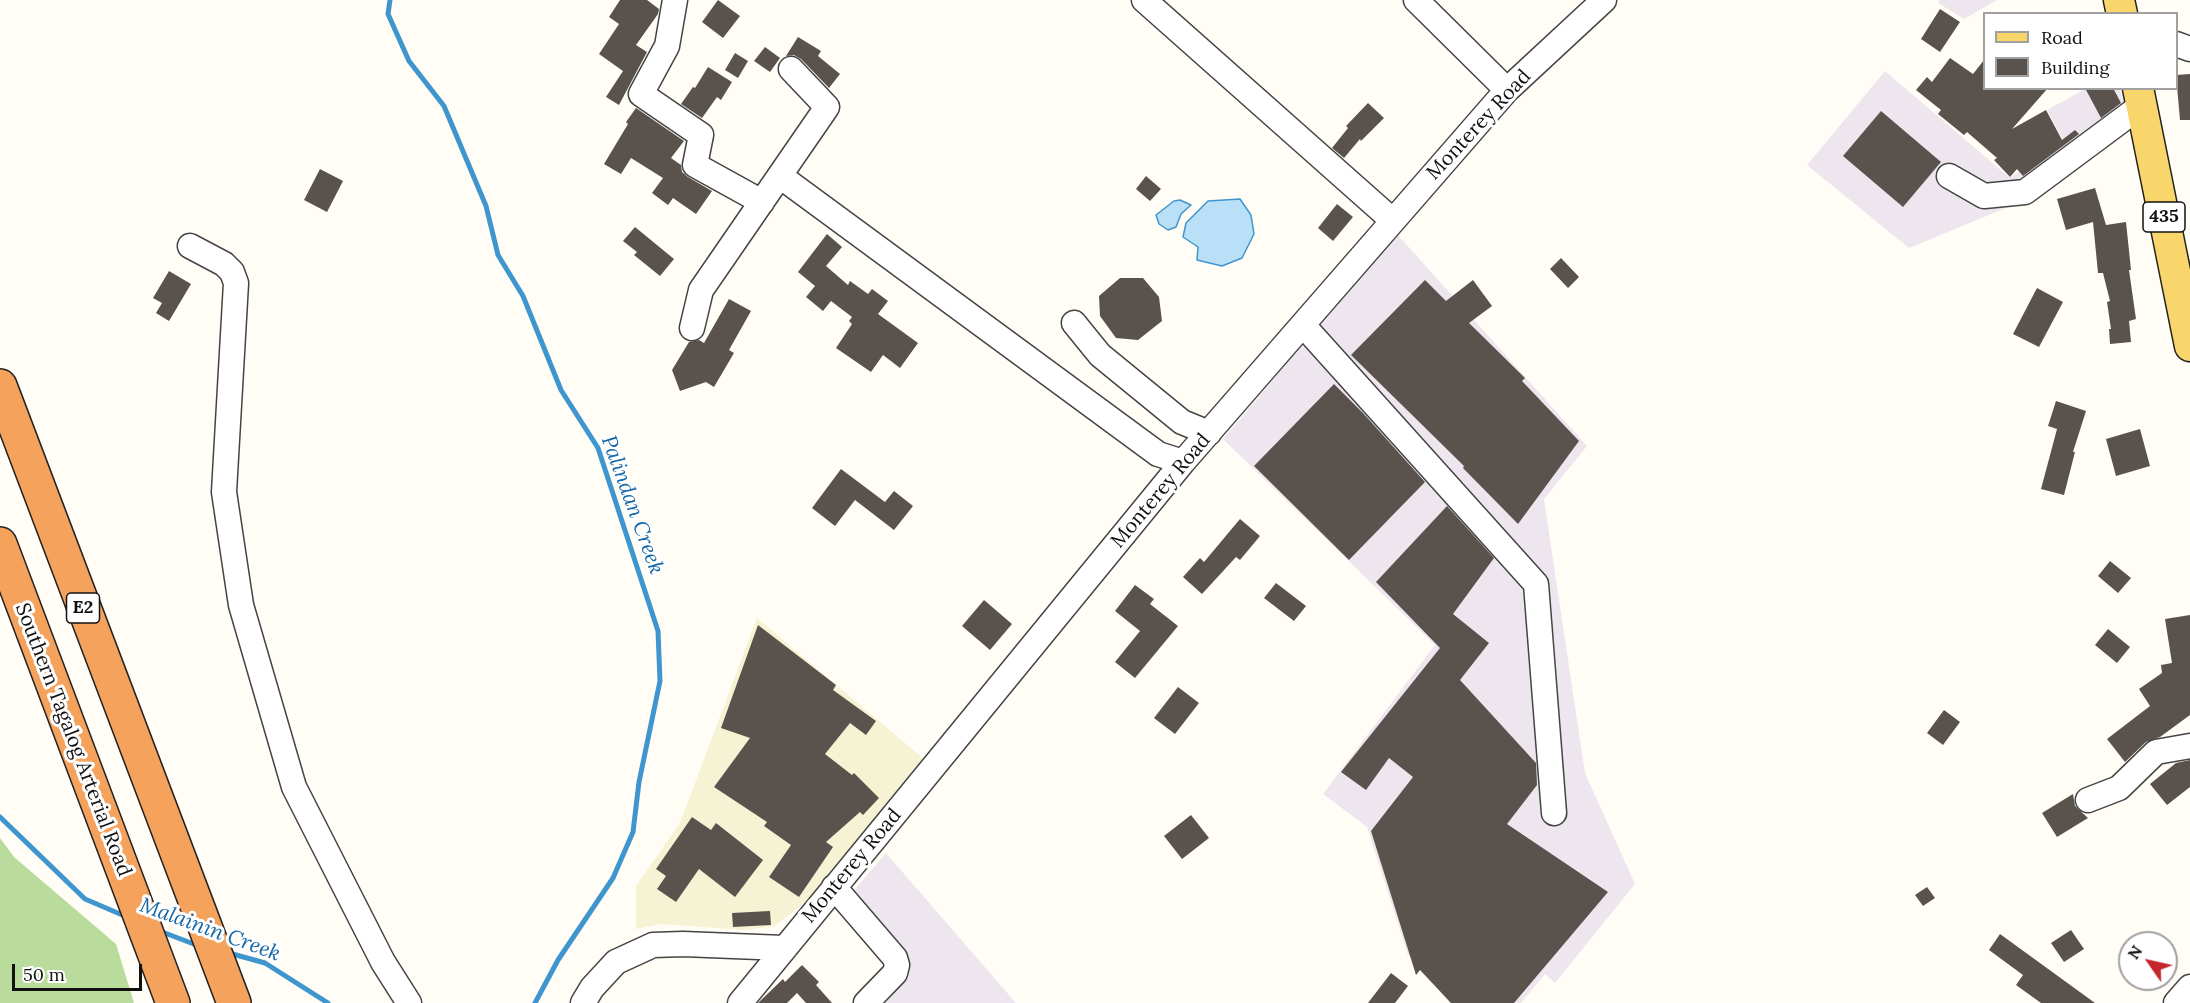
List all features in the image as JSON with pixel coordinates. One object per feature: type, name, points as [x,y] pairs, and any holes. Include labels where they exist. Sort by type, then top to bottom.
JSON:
[{"type":"highway","name":"E2","points":[[0,386],[234,1003]]},
{"type":"highway","name":"Southern Tagalog Arterial Road","points":[[0,544],[173,1003]]},
{"type":"main road","name":"435","points":[[2140,97],[2190,346]]},
{"type":"street","points":[[675,0],[667,46],[641,94],[701,135],[695,165],[762,202]]},
{"type":"street","points":[[1144,0],[1392,220]]},
{"type":"street","points":[[1416,0],[1507,90]]},
{"type":"street","name":"Monterey Road","points":[[740,1003],[1183,462],[1507,90],[1604,0]]},
{"type":"street","points":[[692,328],[701,290],[827,107],[791,69]]},
{"type":"street","points":[[1949,176],[1984,196],[2025,192],[2140,97]]},
{"type":"street","points":[[780,176],[1158,454],[1183,462]]},
{"type":"street","points":[[190,246],[224,264],[232,272],[236,284],[224,492],[241,605],[294,787],[382,963],[409,1003]]},
{"type":"street","points":[[1074,323],[1100,355],[1182,422],[1209,433]]},
{"type":"street","points":[[1302,325],[1536,584],[1554,813]]},
{"type":"street","points":[[1158,454],[1182,422]]},
{"type":"street","points":[[2088,800],[2119,788],[2157,752],[2190,746]]},
{"type":"street","points":[[834,887],[896,958],[895,973],[866,1003]]},
{"type":"street","points":[[583,1003],[592,988],[616,962],[653,945],[784,948]]},
{"type":"street","points":[[2176,1003],[2190,987]]},
{"type":"shaded area","points":[[1939,0],[1997,0],[1964,19],[1938,3]]},
{"type":"shaded area","points":[[1885,71],[2010,178],[2062,138],[2047,110],[2083,90],[2120,90],[2128,120],[2047,191],[1909,248],[1807,165]]},
{"type":"shaded area","points":[[1397,234],[1587,446],[1544,499],[1585,773],[1635,884],[1555,983],[1545,974],[1521,1003],[1450,1003],[1408,955],[1367,827],[1323,794],[1435,645],[1223,439]]},
{"type":"shaded area","points":[[757,618],[924,759],[825,887],[775,926],[744,930],[661,924],[636,929],[636,886],[680,823]]},
{"type":"shaded area","points":[[886,853],[1016,1003],[851,1003],[891,961],[839,908]]},
{"type":"green space","points":[[0,838],[14,857],[116,944],[134,1003],[0,1003]]},
{"type":"water","points":[[1240,199],[1251,215],[1254,234],[1242,258],[1222,266],[1197,260],[1198,247],[1183,237],[1186,223],[1208,201]]},
{"type":"water","points":[[1180,200],[1191,205],[1181,214],[1176,227],[1168,230],[1159,224],[1156,215],[1174,201]]},
{"type":"building","points":[[620,0],[647,0],[659,9],[658,14],[636,45],[647,52],[619,105],[606,97],[623,71],[599,54],[619,24],[609,17]]},
{"type":"building","points":[[718,0],[740,16],[723,38],[702,22]]},
{"type":"building","points":[[1940,9],[1960,22],[1940,52],[1921,39]]},
{"type":"building","points":[[798,37],[821,51],[818,56],[840,74],[829,88],[801,59],[794,55],[786,56]]},
{"type":"building","points":[[765,47],[780,58],[770,72],[754,61]]},
{"type":"building","points":[[735,53],[748,61],[738,78],[725,70]]},
{"type":"building","points":[[1950,58],[1973,74],[1983,61],[1983,90],[2046,90],[2012,129],[2046,110],[2062,140],[2075,130],[2079,134],[2023,176],[2017,169],[2010,177],[1994,160],[1997,158],[1967,132],[1964,135],[1938,114],[1941,110],[1916,90],[1927,77],[1932,82]]},
{"type":"building","points":[[708,67],[732,82],[721,100],[717,97],[702,118],[681,104],[693,87],[695,88]]},
{"type":"building","points":[[2190,74],[2190,120],[2180,120],[2178,75]]},
{"type":"building","points":[[2086,90],[2114,90],[2121,103],[2101,118]]},
{"type":"building","points":[[1368,103],[1384,118],[1361,141],[1360,139],[1344,158],[1332,148],[1348,128],[1346,126]]},
{"type":"building","points":[[636,108],[684,141],[671,158],[681,165],[682,172],[688,177],[712,191],[696,214],[673,198],[668,205],[652,193],[663,178],[631,158],[621,174],[604,164]]},
{"type":"building","points":[[1881,111],[1941,162],[1903,207],[1843,156]]},
{"type":"building","points":[[320,169],[343,181],[327,212],[304,200]]},
{"type":"building","points":[[1146,176],[1161,189],[1150,201],[1136,189]]},
{"type":"building","points":[[2095,188],[2106,225],[2126,222],[2131,270],[2129,270],[2136,319],[2129,321],[2131,342],[2110,344],[2109,329],[2111,329],[2107,302],[2110,301],[2103,273],[2098,273],[2093,222],[2066,230],[2057,199]]},
{"type":"building","points":[[1337,204],[1353,217],[1333,241],[1318,228]]},
{"type":"building","points":[[635,227],[674,259],[660,276],[634,255],[637,252],[623,241]]},
{"type":"building","points":[[827,234],[842,247],[826,266],[848,285],[850,281],[868,294],[872,289],[888,301],[878,314],[918,343],[900,368],[883,355],[871,372],[836,348],[852,324],[849,321],[852,317],[831,301],[823,311],[806,297],[815,286],[798,272]]},
{"type":"building","points":[[1561,258],[1579,277],[1568,288],[1550,269]]},
{"type":"building","points":[[169,271],[191,284],[169,321],[156,313],[162,303],[153,298]]},
{"type":"building","points":[[1120,278],[1143,278],[1159,297],[1162,321],[1138,340],[1116,338],[1100,316],[1099,296]]},
{"type":"building","points":[[1425,280],[1446,301],[1473,280],[1492,306],[1469,323],[1525,378],[1522,381],[1579,441],[1518,524],[1463,468],[1464,466],[1351,355]]},
{"type":"building","points":[[2037,288],[2063,302],[2039,347],[2013,334]]},
{"type":"building","points":[[729,299],[751,311],[729,350],[734,353],[714,387],[706,382],[680,391],[672,370],[689,342],[699,340],[704,343]]},
{"type":"building","points":[[1334,384],[1425,482],[1349,560],[1254,466]]},
{"type":"building","points":[[2056,401],[2086,411],[2073,452],[2075,452],[2064,495],[2041,489],[2057,429],[2048,426]]},
{"type":"building","points":[[2140,429],[2150,466],[2116,476],[2106,439]]},
{"type":"building","points":[[841,469],[885,502],[894,491],[913,506],[894,530],[855,500],[835,526],[812,508]]},
{"type":"building","points":[[1447,506],[1494,558],[1453,614],[1489,643],[1460,680],[1536,763],[1537,785],[1507,824],[1608,892],[1514,1003],[1451,1003],[1420,970],[1416,975],[1371,831],[1413,777],[1389,758],[1366,790],[1341,772],[1440,648],[1376,582]]},
{"type":"building","points":[[1240,519],[1260,536],[1240,560],[1236,557],[1202,594],[1183,577],[1200,558],[1204,562]]},
{"type":"building","points":[[2110,561],[2131,578],[2118,593],[2098,576]]},
{"type":"building","points":[[1276,583],[1306,606],[1294,621],[1264,598]]},
{"type":"building","points":[[1135,585],[1154,599],[1150,604],[1178,626],[1135,678],[1115,662],[1140,631],[1115,611]]},
{"type":"building","points":[[984,600],[1012,624],[990,650],[962,626]]},
{"type":"building","points":[[2190,615],[2190,715],[2160,737],[2146,742],[2125,762],[2107,739],[2150,706],[2139,689],[2162,673],[2161,665],[2172,663],[2165,619]]},
{"type":"building","points":[[758,625],[836,685],[833,690],[876,721],[866,735],[850,723],[825,754],[852,775],[854,773],[879,798],[863,815],[860,812],[826,842],[833,847],[799,897],[769,877],[791,845],[764,826],[767,822],[714,787],[750,738],[721,728]]},
{"type":"building","points":[[2108,629],[2130,647],[2117,663],[2095,645]]},
{"type":"building","points":[[1178,687],[1199,703],[1175,734],[1154,718]]},
{"type":"building","points":[[1944,710],[1960,722],[1943,745],[1927,733]]},
{"type":"building","points":[[2190,760],[2190,787],[2167,805],[2150,784],[2176,763]]},
{"type":"building","points":[[2073,794],[2075,806],[2088,818],[2057,837],[2042,813]]},
{"type":"building","points":[[1191,815],[1209,838],[1182,859],[1164,836]]},
{"type":"building","points":[[692,817],[711,830],[716,823],[763,860],[735,897],[699,869],[676,902],[657,889],[666,876],[656,869]]},
{"type":"building","points":[[1927,887],[1935,898],[1923,906],[1915,895]]},
{"type":"building","points":[[770,911],[771,925],[733,927],[732,913]]},
{"type":"building","points":[[2071,930],[2084,949],[2064,962],[2051,943]]},
{"type":"building","points":[[2000,934],[2095,1003],[2041,1003],[2016,985],[2023,975],[1989,950]]},
{"type":"building","points":[[802,965],[819,982],[816,985],[832,1003],[806,1003],[797,993],[787,1003],[758,1003],[783,979],[785,982]]},
{"type":"building","points":[[1391,973],[1408,986],[1395,1003],[1368,1003]]},
{"type":"waterway","name":"Palindan Creek","points":[[390,0],[388,14],[409,61],[444,106],[486,206],[498,255],[523,296],[561,390],[598,448],[658,631],[660,681],[639,782],[633,832],[613,878],[558,960],[535,1003]]},
{"type":"waterway","name":"Malainin Creek","points":[[0,817],[85,899],[127,917]]},
{"type":"waterway","name":"Malainin Creek","points":[[157,930],[199,946]]},
{"type":"waterway","name":"Malainin Creek","points":[[229,953],[265,963],[328,1003]]}]
